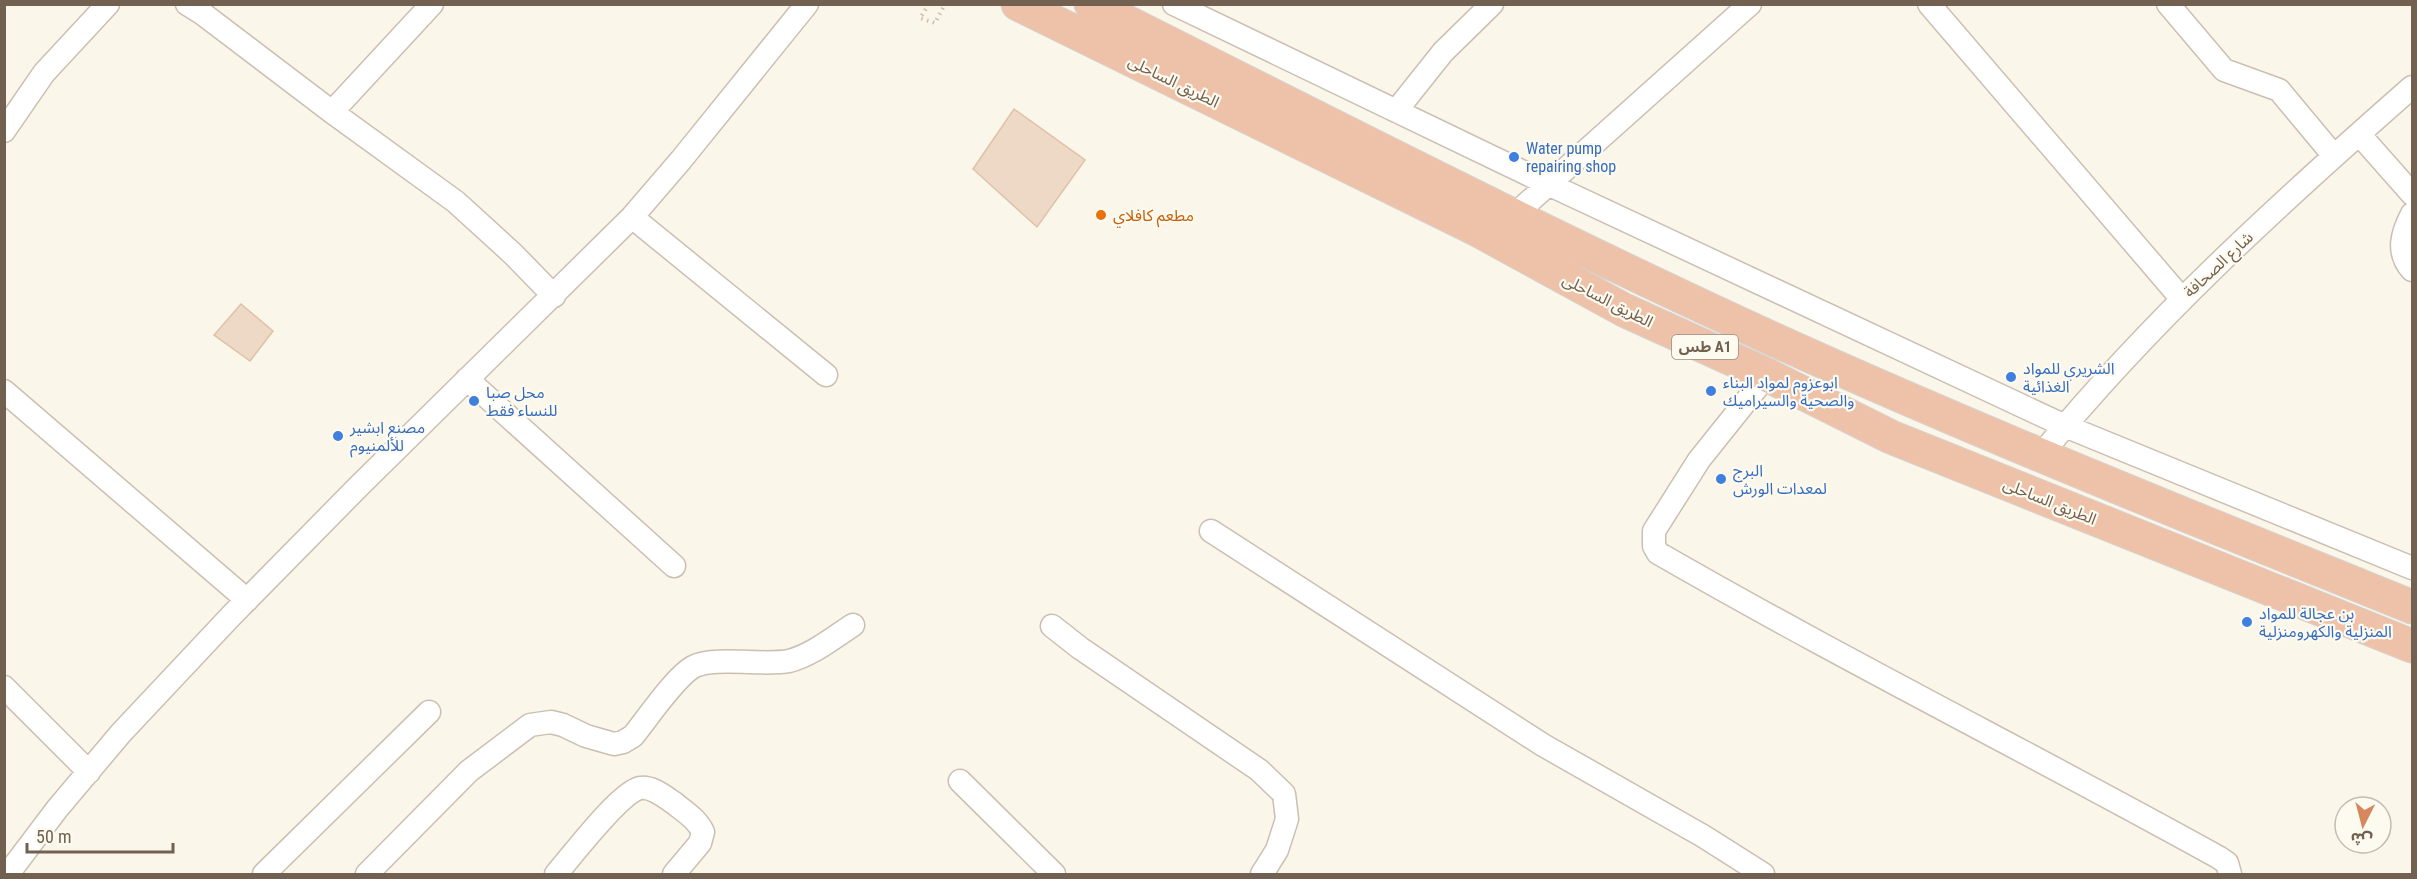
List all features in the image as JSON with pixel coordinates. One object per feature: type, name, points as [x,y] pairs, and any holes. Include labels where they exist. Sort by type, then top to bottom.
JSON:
[{"type":"highway","name":"الطريق الساحلى","points":[[1018,4],[1476,230],[1624,310],[1767,375],[1891,437],[2412,646]]},
{"type":"highway","name":"الطريق الساحلى","points":[[1091,4],[1513,216],[1786,345],[2040,456],[2412,607]]},
{"type":"street","points":[[4,131],[44,74],[108,4]]},
{"type":"street","points":[[187,4],[456,202],[513,254],[554,296]]},
{"type":"street","points":[[332,112],[432,4]]},
{"type":"street","points":[[8,874],[57,809],[121,733],[247,600],[632,217],[807,4]]},
{"type":"street","points":[[1173,4],[1548,184],[2065,426],[2412,568]]},
{"type":"street","points":[[1396,111],[1443,52],[1492,4]]},
{"type":"street","points":[[1513,216],[1750,4]]},
{"type":"street","points":[[1929,4],[2181,298]]},
{"type":"street","points":[[2168,4],[2224,70],[2279,90],[2334,156]]},
{"type":"street","name":"شارع الصحافة","points":[[2040,456],[2181,298],[2412,87]]},
{"type":"street","points":[[2360,134],[2412,194]]},
{"type":"street","points":[[2412,214],[2402,242],[2401,252],[2412,270]]},
{"type":"street","points":[[632,217],[826,375]]},
{"type":"street","points":[[1767,375],[1699,460],[1654,531],[1654,546],[1658,553],[1765,614],[2065,772],[2218,857],[2226,863],[2230,874]]},
{"type":"street","points":[[467,379],[674,566]]},
{"type":"street","points":[[4,391],[247,600]]},
{"type":"street","points":[[1211,531],[1543,745],[1703,836],[1763,874]]},
{"type":"street","points":[[367,874],[469,771],[530,725],[551,722],[564,724],[586,736],[614,744],[623,742],[633,736],[680,679],[694,667],[713,663],[789,660],[817,649],[853,625]]},
{"type":"street","points":[[1052,626],[1080,648],[1259,770],[1284,794],[1287,819],[1277,850],[1262,874]]},
{"type":"street","points":[[4,687],[89,772]]},
{"type":"street","points":[[264,874],[429,712]]},
{"type":"street","points":[[960,781],[1054,874]]},
{"type":"street","points":[[556,874],[624,796],[639,788],[649,788],[667,798],[699,823],[703,832],[700,843],[674,874]]},
{"type":"path","points":[[928,4],[920,18],[935,23],[945,4]]},
{"type":"building","points":[[1014,109],[1085,160],[1037,227],[973,169]]},
{"type":"building","points":[[241,304],[273,331],[250,361],[214,335]]},
{"type":"place","name":"Water pump repairing shop","points":[[1514,157]]},
{"type":"place","name":"مطعم كافلاي","points":[[1101,215]]},
{"type":"place","name":"الشريري للمواد الغذائية","points":[[2011,377]]},
{"type":"place","name":"ابوعزوم لمواد البناء والصحية والسيراميك","points":[[1711,391]]},
{"type":"place","name":"محل صبا للنساء فقط","points":[[474,401]]},
{"type":"place","name":"مصنع ابشير للألمنيوم","points":[[338,436]]},
{"type":"place","name":"البرج لمعدات الورش","points":[[1721,479]]},
{"type":"place","name":"بن عجالة للمواد المنزلية والكهرومنزلية","points":[[2247,622]]}]
